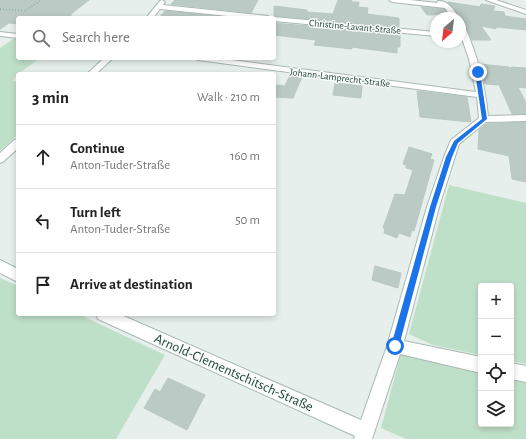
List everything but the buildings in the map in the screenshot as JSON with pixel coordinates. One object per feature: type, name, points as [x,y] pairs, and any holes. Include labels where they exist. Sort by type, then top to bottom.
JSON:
[{"type":"street","points":[[151,16],[163,0]]},
{"type":"street","points":[[392,0],[447,6]]},
{"type":"street","points":[[435,0],[447,6],[452,12]]},
{"type":"street","points":[[489,0],[526,12]]},
{"type":"street","points":[[158,7],[248,16]]},
{"type":"street","points":[[510,8],[512,11],[526,16]]},
{"type":"street","name":"Christine-Lavant-Straße","points":[[276,19],[430,33]]},
{"type":"street","points":[[0,34],[16,36]]},
{"type":"street","points":[[466,44],[478,72],[484,119]]},
{"type":"street","points":[[93,72],[107,60]]},
{"type":"street","name":"Johann-Lamprecht-Straße","points":[[213,60],[482,95]]},
{"type":"street","points":[[364,435],[395,346],[433,207],[449,157],[456,142],[484,119],[526,118]]},
{"type":"street","points":[[0,160],[16,144]]},
{"type":"street","points":[[0,266],[16,275]]},
{"type":"street","name":"Arnold-Clementschitsch-Straße","points":[[107,316],[364,435]]},
{"type":"street","points":[[395,346],[478,363]]},
{"type":"street","points":[[514,372],[526,374]]},
{"type":"path","points":[[0,10],[25,11],[41,0]]},
{"type":"green space","points":[[15,38],[16,60],[37,60],[21,72],[16,72],[16,76],[12,81],[16,82],[16,136],[0,151],[0,48]]},
{"type":"green space","points":[[449,185],[526,203],[526,364],[514,362],[514,283],[478,283],[478,354],[433,345],[409,334]]},
{"type":"green space","points":[[0,278],[16,285],[16,316],[82,316],[165,355],[116,439],[0,439]]},
{"type":"green space","points":[[401,353],[478,369],[478,427],[514,427],[514,377],[526,379],[526,439],[406,439],[381,428]]},
{"type":"route","points":[[395,346],[433,207],[449,157],[456,142],[484,119],[478,72]]}]
